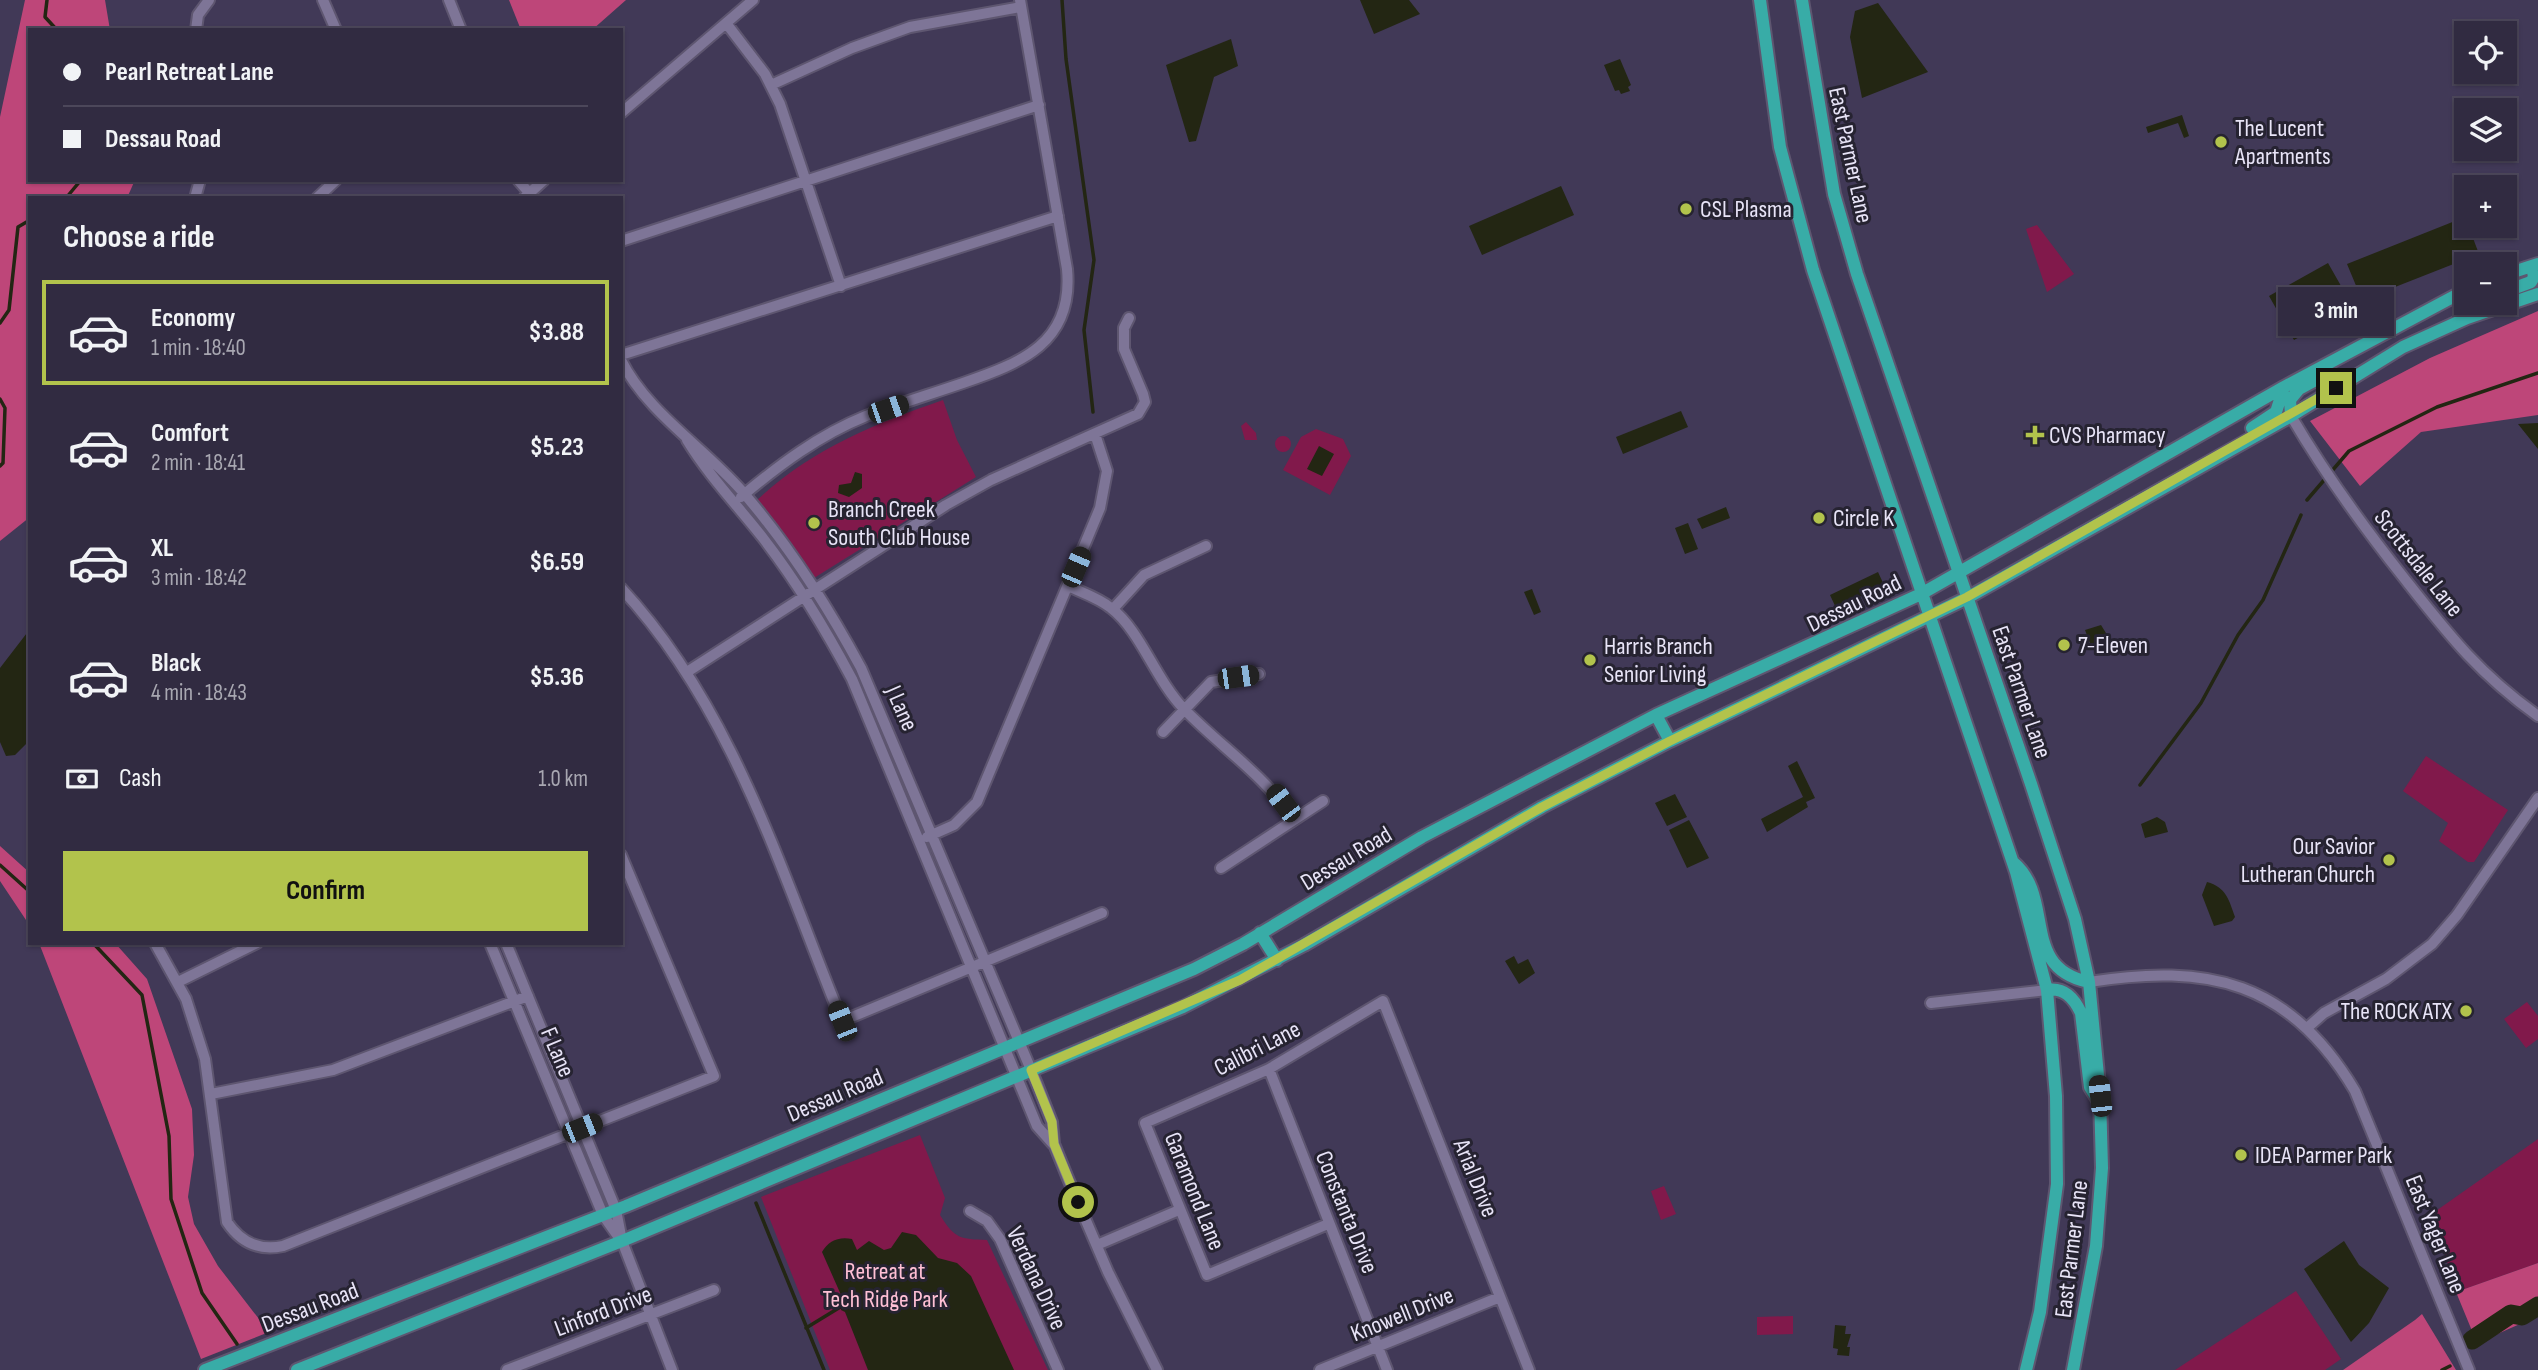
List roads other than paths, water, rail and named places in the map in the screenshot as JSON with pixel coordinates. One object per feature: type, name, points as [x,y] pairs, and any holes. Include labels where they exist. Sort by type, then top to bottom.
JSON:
[{"type":"main road","name":"East Parmer Lane","points":[[1760,0],[1780,147],[1813,270],[2012,861],[2047,990],[2056,1096],[2057,1184],[2040,1312],[2026,1370]]},
{"type":"main road","name":"East Parmer Lane","points":[[1802,0],[1834,194],[1857,274],[2072,908],[2089,982],[2100,1104],[2102,1168],[2096,1247],[2073,1370]]},
{"type":"main road","points":[[2517,271],[2535,265],[2531,282],[2517,287]]},
{"type":"main road","name":"Dessau Road","points":[[297,1370],[622,1241],[1183,1007],[1277,960],[1449,859],[1670,741],[1967,597],[2291,416],[2403,347],[2467,318],[2538,294]]},
{"type":"main road","name":"Dessau Road","points":[[205,1370],[616,1210],[1194,969],[1422,837],[1656,715],[1921,594],[2284,387],[2454,296]]},
{"type":"main road","points":[[2291,416],[2290,400],[2299,390],[2330,372],[2340,358]]},
{"type":"main road","points":[[2240,445],[2252,428],[2276,412],[2284,387]]},
{"type":"main road","points":[[1656,715],[1670,741]]},
{"type":"main road","points":[[2012,861],[2029,880],[2052,964],[2067,977],[2089,982]]},
{"type":"main road","points":[[1260,933],[1277,960]]},
{"type":"main road","points":[[2047,990],[2062,990],[2076,1003],[2081,1013],[2090,1087],[2100,1104]]},
{"type":"street","points":[[196,28],[198,15],[208,0]]},
{"type":"street","points":[[323,0],[335,28]]},
{"type":"street","points":[[449,0],[460,28]]},
{"type":"street","points":[[623,111],[753,0]]},
{"type":"street","points":[[734,503],[795,454],[843,427],[1003,369],[1033,354],[1054,330],[1067,296],[1067,269],[1021,4],[910,27],[852,48],[771,85]]},
{"type":"street","points":[[726,23],[771,85],[788,124],[841,286]]},
{"type":"street","points":[[623,240],[1039,106]]},
{"type":"street","points":[[319,196],[334,182]]},
{"type":"street","points":[[529,196],[542,182]]},
{"type":"street","points":[[623,356],[1058,216]]},
{"type":"street","points":[[687,672],[979,486],[1138,414],[1145,402],[1124,349],[1124,328],[1129,318]]},
{"type":"street","name":"J Lane","points":[[623,360],[646,394],[744,494],[814,589],[866,680],[1031,1070],[1052,1122],[1054,1144]]},
{"type":"street","name":"Scottsdale Lane","points":[[2291,416],[2342,498],[2469,660],[2498,687],[2538,716]]},
{"type":"street","name":"J Lane","points":[[682,432],[707,471],[779,559],[852,680],[1037,1126],[1054,1144]]},
{"type":"street","points":[[920,840],[954,825],[977,802],[1101,508],[1108,481],[1106,462],[1095,434]]},
{"type":"street","points":[[1113,609],[1144,575],[1206,546]]},
{"type":"street","points":[[1068,586],[1113,609],[1135,636],[1155,673],[1184,709],[1259,775],[1294,820]]},
{"type":"street","points":[[623,591],[687,672],[735,760],[842,1021],[1102,913]]},
{"type":"street","points":[[1163,732],[1211,682],[1259,674]]},
{"type":"street","points":[[2307,1028],[2325,1013],[2386,979],[2432,944],[2457,915],[2538,798]]},
{"type":"street","points":[[1221,868],[1323,801]]},
{"type":"street","points":[[156,945],[178,982],[198,1034],[211,1094],[222,1199],[227,1222],[241,1238],[261,1248],[283,1246],[714,1076],[623,860]]},
{"type":"street","points":[[178,982],[253,945]]},
{"type":"street","name":"F Lane","points":[[492,945],[603,1215],[622,1241]]},
{"type":"street","name":"F Lane","points":[[507,945],[616,1210],[622,1241]]},
{"type":"street","name":"East Yager Lane","points":[[2089,982],[2159,973],[2215,979],[2260,996],[2307,1028],[2333,1057],[2355,1091],[2469,1370]]},
{"type":"street","points":[[1931,1003],[2047,990]]},
{"type":"street","points":[[211,1094],[333,1070],[528,996]]},
{"type":"street","name":"Calibri Lane","points":[[1145,1123],[1269,1069],[1383,1001]]},
{"type":"street","name":"Arial Drive","points":[[1383,1001],[1529,1370]]},
{"type":"street","name":"Constanta Drive","points":[[1269,1069],[1387,1370]]},
{"type":"street","name":"Garamond Lane","points":[[1145,1123],[1207,1275],[1328,1224]]},
{"type":"street","points":[[1054,1144],[1097,1245],[1157,1370]]},
{"type":"street","points":[[1097,1245],[1180,1210]]},
{"type":"street","name":"Verdana Drive","points":[[970,1211],[986,1222],[1000,1239],[1058,1370]]},
{"type":"street","points":[[622,1241],[672,1370]]},
{"type":"street","name":"Linford Drive","points":[[507,1370],[715,1290]]},
{"type":"street","name":"Knowell Drive","points":[[1320,1370],[1500,1297]]},
{"type":"waterway","points":[[47,0],[45,17],[55,28]]},
{"type":"waterway","points":[[1062,0],[1066,59],[1094,260],[1084,330],[1093,412]]},
{"type":"waterway","points":[[68,196],[79,182]]},
{"type":"waterway","points":[[0,323],[9,310],[18,227],[28,221]]},
{"type":"waterway","points":[[2307,500],[2349,451],[2437,407],[2538,373]]},
{"type":"waterway","points":[[0,399],[5,408],[3,463],[0,466]]},
{"type":"waterway","points":[[2140,785],[2201,703],[2238,635],[2263,600],[2301,515]]},
{"type":"waterway","points":[[0,865],[28,890]]},
{"type":"waterway","points":[[95,945],[142,995],[169,1136],[171,1199],[202,1293],[237,1344]]},
{"type":"waterway","points":[[756,1203],[824,1370]]},
{"type":"waterway","points":[[806,1328],[842,1306]]},
{"type":"waterway","points":[[2472,1340],[2511,1314],[2522,1316],[2538,1306]]},
{"type":"waterway","points":[[2442,1370],[2450,1366]]},
{"type":"place","name":"The Lucent Apartments","points":[[2221,142]]},
{"type":"place","name":"CSL Plasma","points":[[1686,209]]},
{"type":"place","name":"CVS Pharmacy","points":[[2035,435]]},
{"type":"place","name":"Circle K","points":[[1819,518]]},
{"type":"place","name":"Branch Creek South Club House","points":[[814,523]]},
{"type":"place","name":"7-Eleven","points":[[2064,645]]},
{"type":"place","name":"Harris Branch Senior Living","points":[[1590,660]]},
{"type":"place","name":"Our Savior Lutheran Church","points":[[2389,860]]},
{"type":"place","name":"The ROCK ATX","points":[[2466,1011]]},
{"type":"place","name":"IDEA Parmer Park","points":[[2241,1155]]},
{"type":"park label","name":"Retreat at Tech Ridge Park","points":[[885,1285]]}]
